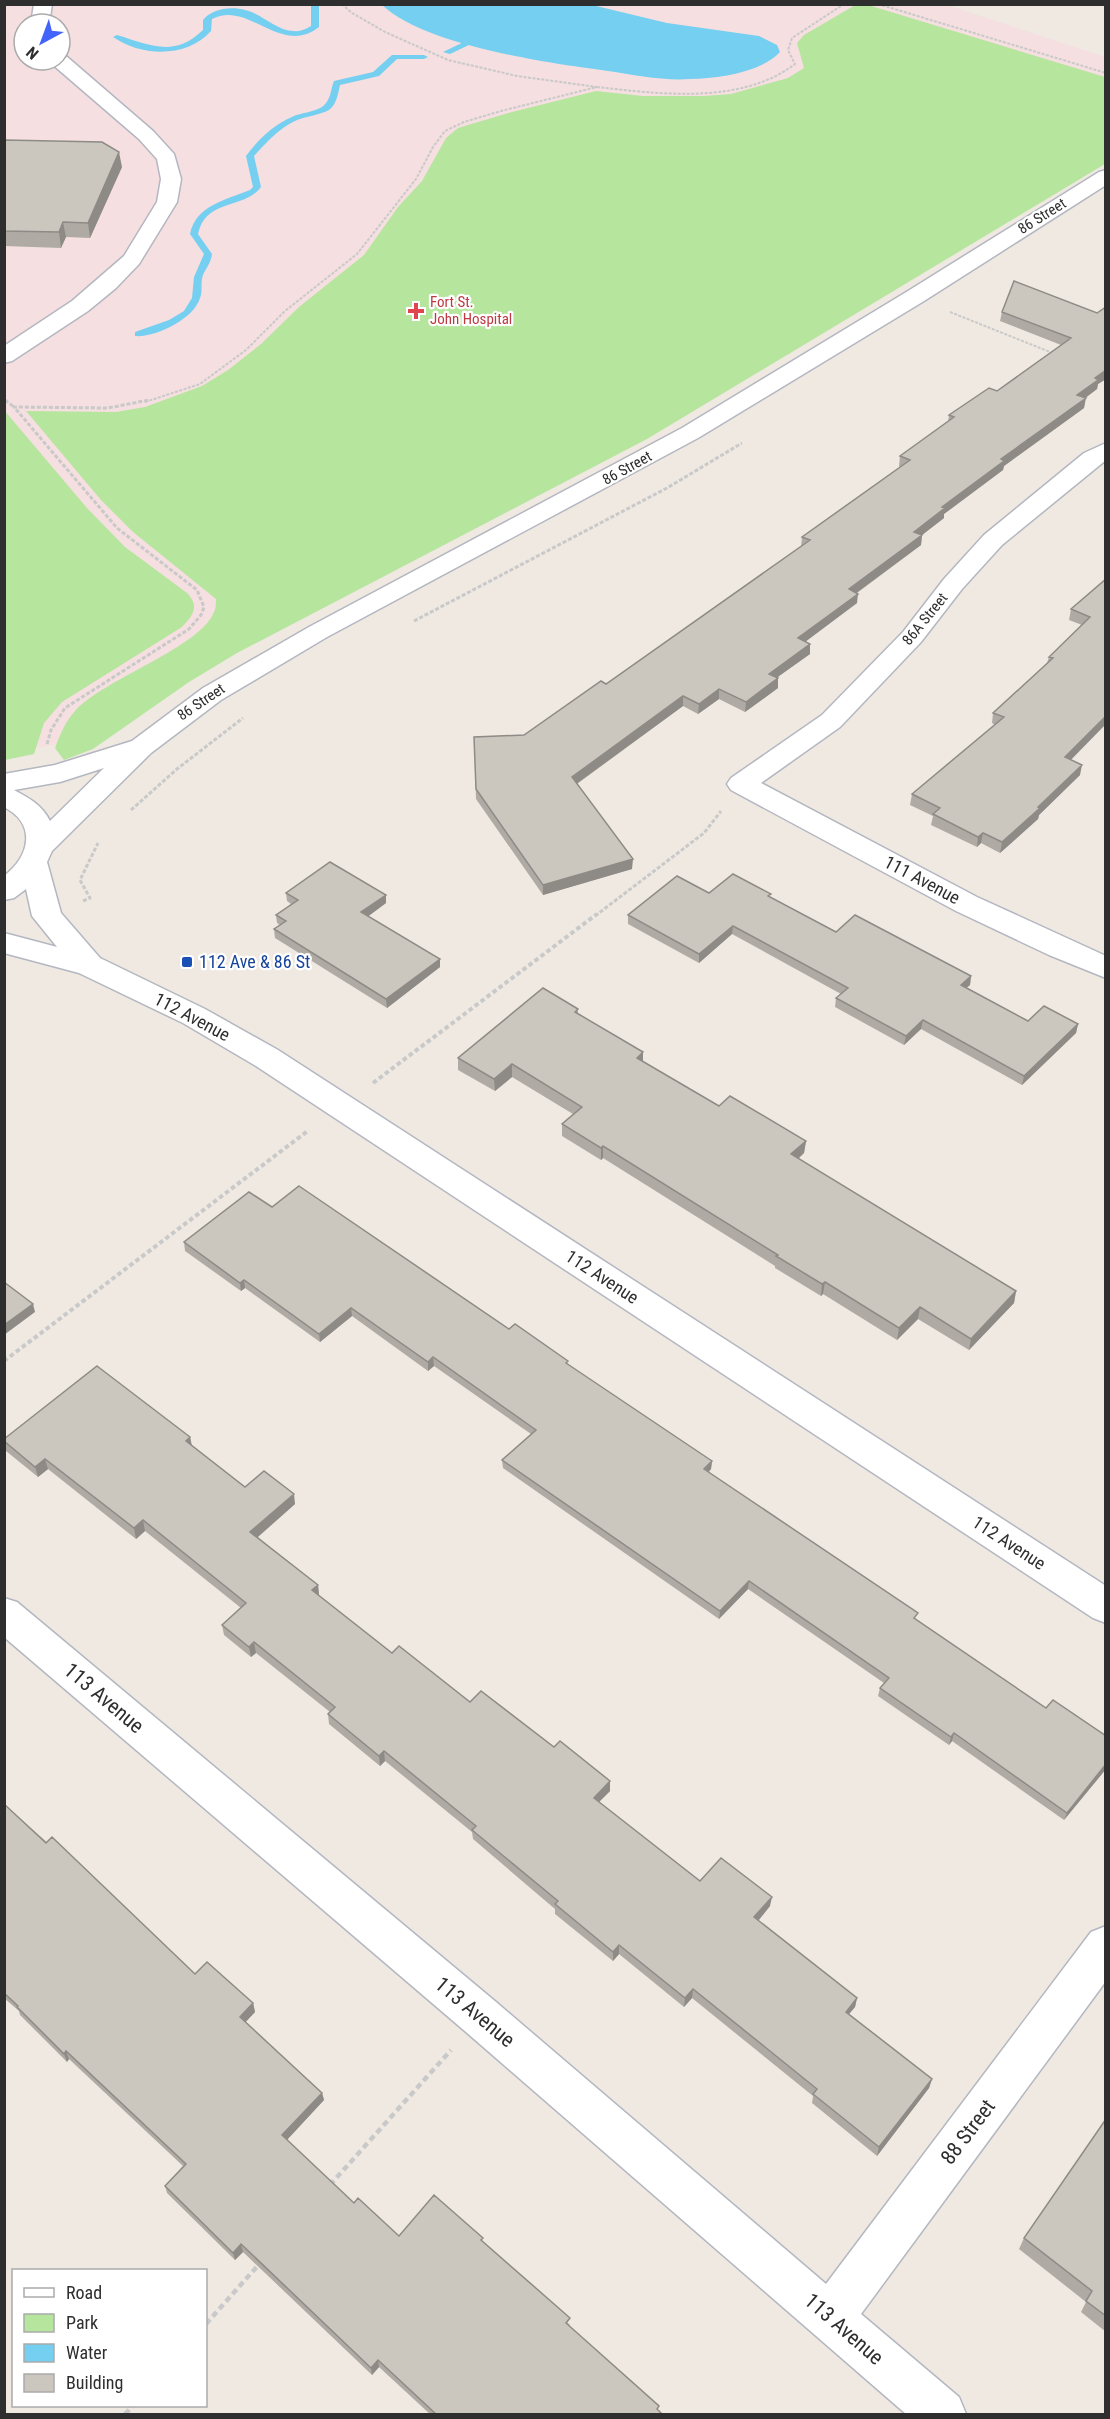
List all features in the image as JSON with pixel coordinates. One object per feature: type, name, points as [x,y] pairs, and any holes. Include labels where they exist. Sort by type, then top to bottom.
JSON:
[{"type":"street","points":[[4,356],[80,306],[108,283],[132,260],[167,202],[171,179],[167,158],[146,135],[72,71]]},
{"type":"street","name":"86 Street","points":[[4,891],[141,747],[212,694],[261,664],[690,433],[916,296],[1106,176]]},
{"type":"street","name":"86A Street","points":[[741,784],[831,721],[912,637],[953,584],[993,540],[1092,458],[1106,450]]},
{"type":"street","name":"86 Street","points":[[4,783],[60,774],[141,747]]},
{"type":"street","name":"111 Avenue","points":[[741,784],[999,920],[1063,951],[1106,968]]},
{"type":"street","name":"112 Avenue","points":[[4,796],[28,810],[41,826],[38,855],[47,916],[89,964]]},
{"type":"street","name":"112 Avenue","points":[[4,943],[89,964],[194,1016],[267,1058],[1106,1606]]},
{"type":"street","name":"113 Avenue","points":[[4,1614],[481,2017],[942,2415]]},
{"type":"street","name":"88 Street","points":[[830,2317],[1106,1946]]},
{"type":"path","points":[[342,4],[352,13],[385,32],[448,60],[471,67],[517,76],[640,92],[712,92],[737,89],[768,81],[787,72],[795,64],[788,50],[792,38],[844,4]]},
{"type":"path","points":[[878,4],[1106,74]]},
{"type":"path","points":[[14,408],[117,407],[137,404],[200,384],[246,350],[285,311],[357,254],[390,209],[416,179],[433,147],[445,132],[464,122],[597,87]]},
{"type":"path","points":[[957,305],[947,311],[1063,357]]},
{"type":"path","points":[[4,399],[117,528],[197,590],[204,600],[203,614],[189,629],[65,708],[46,739],[47,747]]},
{"type":"path","points":[[409,624],[668,488],[749,438]]},
{"type":"path","points":[[124,818],[177,770],[251,712]]},
{"type":"path","points":[[372,1083],[704,833],[741,784]]},
{"type":"path","points":[[80,902],[90,898],[80,880],[96,845],[103,838]]},
{"type":"path","points":[[4,1361],[314,1125]]},
{"type":"path","points":[[324,2193],[481,2017]]},
{"type":"path","points":[[207,2323],[268,2254]]},
{"type":"shaded area","name":"Fort St. John Hospital","points":[[944,4],[1105,57],[1105,141],[69,742],[5,753],[5,5]]},
{"type":"green space","points":[[857,4],[868,5],[1105,77],[1105,164],[647,439],[237,653],[189,682],[93,749],[64,760],[55,748],[61,733],[75,711],[106,687],[191,638],[205,625],[214,612],[216,599],[133,532],[101,500],[26,411],[116,412],[145,407],[202,386],[228,370],[261,344],[299,307],[364,255],[398,207],[422,181],[446,138],[458,128],[596,91],[643,96],[704,96],[731,94],[788,78],[804,68],[797,43],[804,35]]},
{"type":"green space","points":[[4,410],[87,508],[125,547],[187,593],[194,607],[192,615],[182,627],[62,702],[44,723],[34,754],[5,760]]},
{"type":"water","points":[[382,5],[592,5],[667,23],[759,36],[777,45],[780,52],[772,59],[750,70],[726,76],[680,79],[649,77],[554,63],[457,42],[402,19]]},
{"type":"building","points":[[4,140],[102,142],[119,152],[88,223],[63,222],[59,232],[4,231]]},
{"type":"building","points":[[1014,281],[1097,313],[1106,307],[1106,370],[1095,378],[1098,380],[1077,395],[1086,398],[1001,459],[1004,461],[942,507],[945,508],[914,532],[922,535],[849,589],[858,594],[798,638],[810,644],[769,674],[778,678],[746,702],[719,689],[699,704],[683,696],[572,777],[633,859],[543,885],[476,789],[474,737],[524,735],[601,681],[606,684],[810,540],[802,537],[910,460],[900,456],[954,417],[949,415],[989,388],[997,391],[1071,338],[1002,312]]},
{"type":"building","points":[[1106,579],[1106,716],[1065,757],[1082,765],[1038,807],[1040,808],[1002,842],[983,833],[978,837],[933,814],[940,808],[912,794],[1004,717],[993,713],[1053,658],[1049,657],[1090,617],[1071,609]]},
{"type":"building","points":[[330,862],[386,895],[361,912],[440,959],[386,999],[274,929],[286,921],[276,915],[298,900],[286,893]]},
{"type":"building","points":[[733,874],[771,894],[768,896],[836,932],[855,915],[971,976],[961,985],[1028,1021],[1044,1006],[1078,1024],[1024,1076],[923,1020],[906,1036],[836,998],[848,988],[733,926],[699,954],[628,915],[677,876],[709,893]]},
{"type":"building","points":[[543,988],[578,1009],[575,1012],[643,1052],[637,1058],[719,1106],[730,1096],[806,1141],[791,1154],[1016,1291],[971,1339],[920,1307],[899,1328],[825,1282],[822,1284],[776,1256],[778,1255],[603,1146],[601,1148],[562,1124],[582,1107],[512,1064],[494,1079],[458,1058]]},
{"type":"building","points":[[299,1186],[509,1329],[515,1324],[568,1361],[566,1363],[712,1461],[704,1469],[918,1613],[914,1618],[1046,1708],[1053,1700],[1106,1736],[1106,1764],[1067,1813],[954,1733],[951,1737],[880,1688],[889,1678],[749,1581],[720,1611],[502,1460],[536,1430],[433,1357],[428,1362],[351,1308],[319,1334],[244,1280],[240,1283],[184,1242],[249,1192],[272,1207]]},
{"type":"building","points":[[4,1282],[33,1304],[4,1325]]},
{"type":"building","points":[[97,1366],[190,1437],[186,1441],[245,1487],[264,1471],[294,1494],[250,1532],[318,1585],[312,1590],[392,1653],[399,1646],[470,1702],[481,1691],[554,1747],[560,1741],[610,1781],[594,1798],[700,1881],[721,1858],[772,1897],[754,1917],[857,1998],[846,2012],[932,2079],[879,2147],[813,2094],[817,2089],[693,1989],[685,1998],[619,1945],[613,1952],[555,1904],[558,1901],[472,1830],[476,1826],[384,1751],[379,1756],[328,1714],[335,1707],[254,1642],[249,1647],[222,1625],[246,1603],[143,1520],[134,1528],[45,1459],[35,1467],[4,1441]]},
{"type":"building","points":[[4,1804],[46,1843],[52,1837],[195,1974],[207,1962],[253,2003],[240,2017],[322,2093],[282,2135],[354,2203],[358,2198],[399,2236],[434,2195],[483,2238],[481,2240],[570,2318],[566,2323],[659,2406],[657,2409],[663,2415],[437,2415],[378,2360],[371,2368],[241,2244],[233,2253],[165,2186],[186,2164],[66,2051],[64,2054],[4,1993]]},
{"type":"building","points":[[1106,2119],[1106,2316],[1086,2301],[1092,2291],[1024,2238]]},
{"type":"waterway","points":[[117,37],[140,46],[164,50],[176,49],[187,46],[207,31],[207,20],[211,16],[228,11],[253,14],[283,31],[293,34],[303,33],[315,27],[315,4]]},
{"type":"waterway","points":[[447,52],[469,43]]},
{"type":"waterway","points":[[138,334],[180,318],[192,306],[197,295],[198,277],[208,254],[194,234],[196,225],[201,217],[216,206],[253,192],[257,187],[250,156],[264,140],[279,127],[295,118],[326,108],[332,102],[337,83],[376,74],[395,57],[424,57]]},
{"type":"place","name":"Fort St. John Hospital","points":[[416,311]]},
{"type":"place","name":"112 Ave & 86 St","points":[[187,962]]}]
